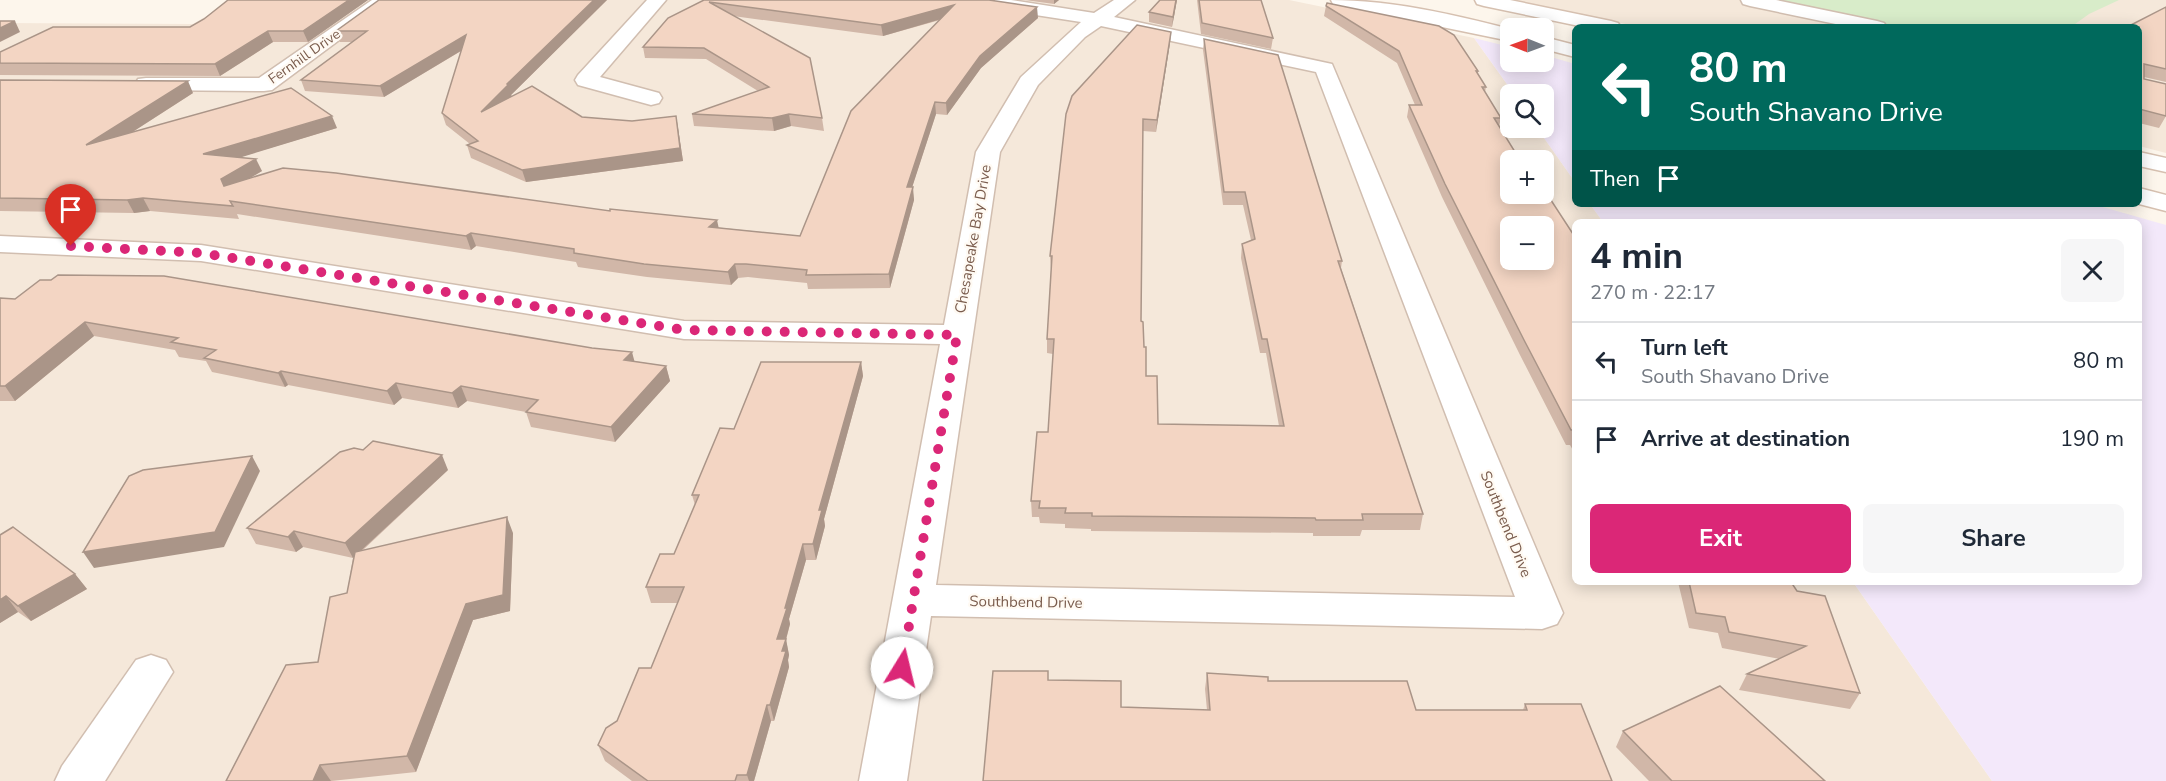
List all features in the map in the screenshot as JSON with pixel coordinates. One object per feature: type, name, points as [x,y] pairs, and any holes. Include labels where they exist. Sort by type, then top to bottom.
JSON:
[{"type":"street","name":"Fernhill Drive","points":[[120,84],[264,84],[384,0]]},
{"type":"street","points":[[651,98],[586,80],[657,0]]},
{"type":"street","points":[[976,0],[1096,20]]},
{"type":"street","name":"Chesapeake Bay Drive","points":[[883,781],[988,152],[1029,82],[1078,33],[1126,0]]},
{"type":"street","points":[[1340,0],[1500,33]]},
{"type":"street","points":[[1484,0],[1597,24]]},
{"type":"street","points":[[1750,0],[1863,24]]},
{"type":"street","name":"Southbend Drive","points":[[913,600],[1542,613],[1325,68],[1096,20]]},
{"type":"street","points":[[1554,46],[1572,50]]},
{"type":"street","points":[[2142,160],[2166,165]]},
{"type":"street","points":[[2142,197],[2166,203]]},
{"type":"street","points":[[0,264],[14,244],[201,253],[684,330],[957,335]]},
{"type":"street","points":[[79,781],[151,672]]},
{"type":"shaded area","points":[[234,0],[1289,0],[1474,38],[1507,84],[1500,84],[1500,138],[1544,138],[1552,150],[1500,150],[1500,204],[1554,204],[1554,152],[1572,178],[1572,207],[1592,207],[1601,219],[1572,219],[1572,585],[1855,585],[1992,781],[0,781],[0,23],[193,24]]},
{"type":"shaded area","points":[[1510,0],[2166,0],[2166,153],[2142,147],[2142,24],[1626,24]]},
{"type":"shaded area","points":[[1474,38],[1500,44],[1500,72],[1554,72],[1554,58],[1572,63],[1572,178],[1544,138],[1554,138],[1554,84],[1507,84]]},
{"type":"shaded area","points":[[1592,207],[2103,207],[2166,225],[2166,781],[1992,781],[1855,585],[2142,585],[2142,219],[1601,219]]},
{"type":"green space","points":[[1773,0],[2119,0],[2089,14],[2075,24],[1888,24]]},
{"type":"building","points":[[228,0],[349,0],[303,31],[268,31],[215,64],[0,63],[0,52],[53,27],[190,27]]},
{"type":"building","points":[[379,0],[594,0],[481,112],[532,86],[582,117],[632,121],[676,116],[680,148],[522,170],[467,145],[478,141],[442,113],[466,35],[380,86],[301,80],[367,31],[336,31]]},
{"type":"building","points":[[704,0],[989,0],[1037,7],[980,56],[946,103],[935,102],[907,187],[913,187],[889,274],[806,275],[807,270],[746,264],[735,264],[728,272],[644,264],[574,253],[574,249],[471,233],[466,236],[230,201],[233,206],[143,198],[127,200],[0,198],[0,80],[188,81],[86,145],[291,88],[332,116],[203,154],[256,159],[221,179],[224,186],[283,168],[336,173],[610,211],[610,209],[717,220],[709,227],[800,236],[851,111],[954,5],[881,25],[709,2],[810,58],[822,118],[789,114],[772,118],[692,114],[769,87],[704,48],[643,47],[668,18]]},
{"type":"building","points":[[1160,0],[1176,0],[1173,17],[1149,12]]},
{"type":"building","points":[[1199,0],[1261,0],[1273,38],[1202,23]]},
{"type":"building","points":[[1327,3],[1439,26],[1454,35],[1478,71],[1476,71],[1486,87],[1482,87],[1500,116],[1494,118],[1500,128],[1500,138],[1506,138],[1514,150],[1500,150],[1500,204],[1554,204],[1572,232],[1572,430],[1445,184],[1409,105],[1422,105],[1399,51],[1326,6]]},
{"type":"building","points":[[2166,7],[2166,69],[2144,64],[2144,79],[2166,84],[2166,116],[2142,110],[2142,24],[2133,24]]},
{"type":"building","points":[[0,21],[15,21],[0,28]]},
{"type":"building","points":[[1137,25],[1171,32],[1157,120],[1143,119],[1141,321],[1143,322],[1144,347],[1146,347],[1146,376],[1157,376],[1158,424],[1284,426],[1267,339],[1262,339],[1242,244],[1255,239],[1245,192],[1224,192],[1204,39],[1278,55],[1342,261],[1338,261],[1423,514],[1362,514],[1363,520],[1092,516],[1092,513],[1065,513],[1066,508],[1039,508],[1040,501],[1031,501],[1037,432],[1048,432],[1054,339],[1047,339],[1052,256],[1050,256],[1066,114],[1072,96]]},
{"type":"building","points":[[58,275],[164,276],[592,348],[632,352],[624,360],[666,366],[611,427],[526,412],[538,400],[461,386],[452,393],[396,383],[387,391],[281,371],[278,373],[204,358],[216,350],[171,342],[178,338],[85,322],[5,386],[0,386],[0,298],[15,299],[40,280],[51,280]]},
{"type":"building","points":[[761,362],[861,362],[819,510],[822,510],[813,544],[803,544],[785,608],[787,608],[777,639],[786,639],[782,651],[786,651],[770,705],[767,705],[747,775],[737,775],[735,781],[648,781],[598,745],[606,728],[617,721],[639,668],[651,668],[684,587],[646,587],[660,554],[674,554],[699,495],[692,495],[720,428],[734,429]]},
{"type":"building","points":[[373,441],[442,455],[345,543],[294,531],[288,537],[247,528],[340,452],[354,448],[363,450]]},
{"type":"building","points":[[252,456],[215,532],[83,552],[129,476],[143,470]]},
{"type":"building","points":[[507,517],[503,595],[466,604],[407,756],[320,765],[313,781],[226,781],[286,665],[318,662],[330,597],[347,593],[355,552]]},
{"type":"building","points":[[13,527],[75,574],[18,606],[6,596],[0,600],[0,535]]},
{"type":"building","points":[[1690,585],[1793,585],[1797,591],[1825,596],[1860,693],[1747,674],[1806,646],[1729,632],[1725,617],[1696,613]]},
{"type":"building","points":[[993,671],[1048,671],[1048,680],[1121,681],[1121,707],[1210,710],[1207,673],[1268,677],[1268,681],[1407,681],[1416,710],[1527,710],[1525,704],[1581,704],[1612,781],[983,781]]},
{"type":"building","points":[[1720,686],[1825,781],[1672,781],[1623,731]]},
{"type":"route","points":[[71,246],[201,253],[684,330],[957,335],[902,668]]}]
